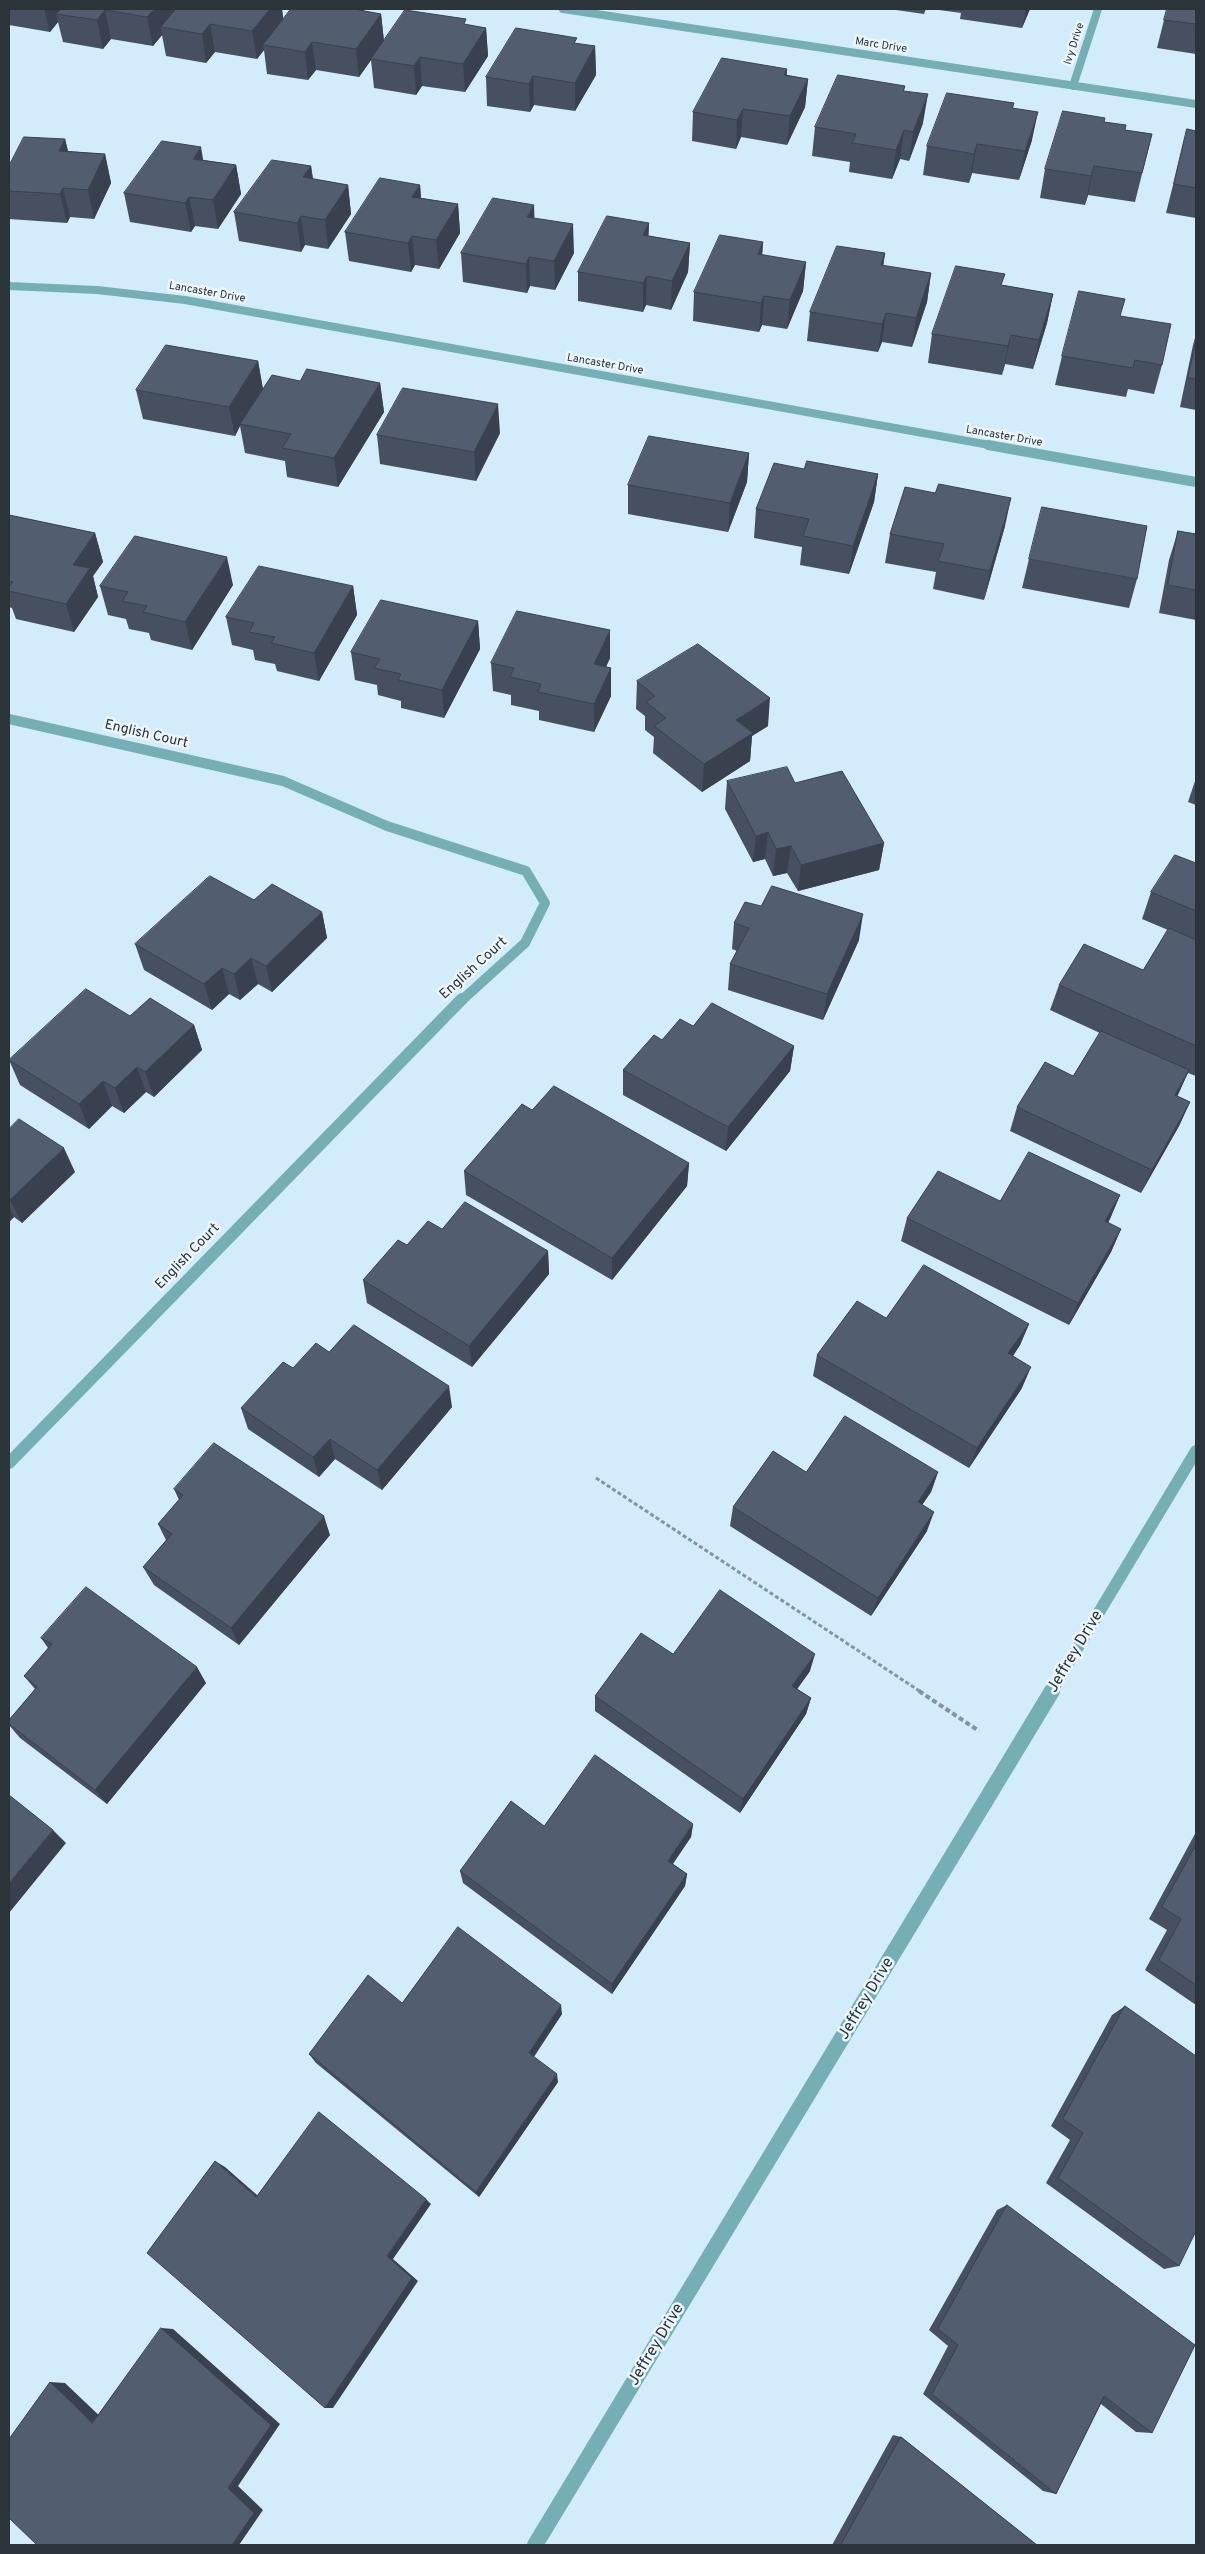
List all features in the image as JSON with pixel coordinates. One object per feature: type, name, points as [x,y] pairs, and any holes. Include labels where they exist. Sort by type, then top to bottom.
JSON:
[{"type":"street","name":"Marc Drive","points":[[563,9],[1196,104]]},
{"type":"street","name":"Ivy Drive","points":[[1073,86],[1098,9]]},
{"type":"street","name":"Lancaster Drive","points":[[9,286],[67,286],[136,292],[185,300],[1196,482]]},
{"type":"street","name":"English Court","points":[[9,719],[283,781],[387,826],[526,871],[545,903],[525,943],[444,1016],[9,1463]]},
{"type":"street","name":"Jeffrey Drive","points":[[535,2545],[1196,1451]]},
{"type":"path","points":[[596,1478],[940,1704],[1012,1757]]},
{"type":"building","points":[[61,9],[155,9],[147,17],[105,10],[97,20],[56,14]]},
{"type":"building","points":[[176,9],[270,9],[252,31],[210,24],[202,34],[161,27]]},
{"type":"building","points":[[291,9],[360,9],[381,14],[356,49],[312,42],[305,52],[263,45]]},
{"type":"building","points":[[1167,9],[1196,9],[1196,24],[1164,20]]},
{"type":"building","points":[[405,10],[466,19],[464,24],[486,28],[463,64],[420,57],[414,66],[371,59]]},
{"type":"building","points":[[516,28],[577,38],[574,43],[595,46],[575,83],[533,76],[529,84],[486,77]]},
{"type":"building","points":[[722,58],[787,69],[784,75],[808,79],[790,116],[743,109],[737,120],[693,112]]},
{"type":"building","points":[[838,75],[905,86],[903,91],[928,94],[913,132],[904,130],[896,150],[852,143],[856,134],[815,127]]},
{"type":"building","points":[[947,93],[1014,103],[1012,108],[1038,112],[1025,151],[977,144],[974,154],[927,146]]},
{"type":"building","points":[[1063,111],[1105,118],[1104,122],[1126,125],[1125,130],[1152,134],[1142,173],[1094,166],[1091,176],[1045,169]]},
{"type":"building","points":[[1187,129],[1196,131],[1196,188],[1174,184]]},
{"type":"building","points":[[24,137],[65,139],[59,151],[105,154],[88,190],[63,188],[60,194],[9,191],[9,166]]},
{"type":"building","points":[[162,141],[201,147],[193,159],[236,165],[213,200],[189,197],[185,203],[124,193]]},
{"type":"building","points":[[272,160],[311,166],[303,177],[348,185],[325,220],[301,216],[297,223],[234,212]]},
{"type":"building","points":[[380,178],[420,185],[412,197],[458,204],[436,240],[412,236],[408,243],[345,232]]},
{"type":"building","points":[[493,198],[534,205],[527,217],[573,224],[554,261],[529,257],[526,264],[461,253]]},
{"type":"building","points":[[607,216],[649,223],[643,235],[690,243],[672,281],[647,276],[643,283],[578,272]]},
{"type":"building","points":[[720,235],[763,242],[758,254],[806,262],[790,300],[764,296],[761,303],[694,292]]},
{"type":"building","points":[[837,246],[885,253],[881,265],[931,273],[916,318],[886,313],[882,324],[810,312]]},
{"type":"building","points":[[956,266],[1005,274],[1001,285],[1053,294],[1039,340],[1011,335],[1008,346],[932,334]]},
{"type":"building","points":[[1079,291],[1125,299],[1120,316],[1171,324],[1162,365],[1135,360],[1133,368],[1062,356]]},
{"type":"building","points":[[1196,341],[1196,379],[1188,378]]},
{"type":"building","points":[[166,345],[258,361],[229,407],[136,390]]},
{"type":"building","points":[[307,369],[380,383],[334,458],[282,448],[291,434],[240,424],[272,375],[300,381]]},
{"type":"building","points":[[403,388],[498,404],[474,452],[377,435]]},
{"type":"building","points":[[649,436],[749,453],[730,503],[628,485]]},
{"type":"building","points":[[807,461],[878,474],[853,546],[803,536],[809,519],[756,509],[774,463],[804,469]]},
{"type":"building","points":[[939,484],[1011,498],[990,571],[938,561],[944,544],[890,534],[905,487],[935,493]]},
{"type":"building","points":[[1042,507],[1147,526],[1137,579],[1029,559]]},
{"type":"building","points":[[9,515],[95,533],[73,565],[90,568],[66,604],[9,591],[9,587],[13,582],[9,581]]},
{"type":"building","points":[[1178,531],[1196,534],[1196,590],[1168,585]]},
{"type":"building","points":[[135,536],[227,557],[185,622],[143,612],[147,606],[122,601],[128,592],[100,586]]},
{"type":"building","points":[[259,566],[353,586],[314,653],[271,643],[275,637],[249,632],[254,623],[226,617]]},
{"type":"building","points":[[381,600],[478,621],[442,690],[398,680],[401,674],[374,668],[380,659],[351,652]]},
{"type":"building","points":[[517,611],[610,630],[594,664],[611,668],[594,704],[538,692],[541,684],[510,677],[514,668],[491,663]]},
{"type":"building","points":[[698,644],[770,698],[736,720],[753,733],[704,764],[654,726],[666,718],[646,702],[655,696],[637,681]]},
{"type":"building","points":[[787,767],[795,783],[842,771],[884,843],[801,865],[791,846],[776,849],[768,832],[756,836],[727,781]]},
{"type":"building","points":[[1175,855],[1196,863],[1196,911],[1151,892]]},
{"type":"building","points":[[210,876],[254,900],[272,884],[322,912],[266,966],[251,958],[234,974],[222,968],[204,984],[135,944]]},
{"type":"building","points":[[772,886],[863,914],[827,994],[730,964],[749,928],[734,923],[745,902],[761,906]]},
{"type":"building","points":[[1169,928],[1196,940],[1196,1046],[1059,985],[1084,944],[1143,970]]},
{"type":"building","points":[[86,989],[130,1016],[150,998],[194,1025],[145,1072],[137,1067],[115,1088],[103,1081],[79,1104],[9,1060]]},
{"type":"building","points":[[712,1003],[794,1046],[728,1127],[623,1070],[654,1035],[662,1040],[680,1019],[693,1026]]},
{"type":"building","points":[[1101,1031],[1189,1070],[1175,1095],[1190,1102],[1152,1170],[1017,1107],[1045,1062],[1073,1076]]},
{"type":"building","points":[[554,1086],[689,1163],[612,1258],[464,1171],[522,1104],[532,1110]]},
{"type":"building","points":[[19,1119],[64,1148],[10,1200],[9,1129]]},
{"type":"building","points":[[1029,1152],[1120,1195],[1105,1221],[1121,1229],[1078,1303],[907,1218],[938,1171],[1000,1201]]},
{"type":"building","points":[[465,1202],[548,1251],[469,1346],[363,1280],[398,1240],[407,1245],[428,1221],[442,1229]]},
{"type":"building","points":[[924,1265],[1029,1324],[1008,1353],[1031,1367],[977,1448],[817,1355],[857,1301],[886,1318]]},
{"type":"building","points":[[354,1325],[449,1386],[377,1470],[330,1439],[313,1457],[241,1408],[283,1362],[293,1368],[316,1343],[329,1352]]},
{"type":"building","points":[[845,1416],[938,1472],[918,1502],[934,1512],[878,1598],[733,1507],[773,1451],[806,1472]]},
{"type":"building","points":[[214,1443],[324,1516],[231,1628],[143,1567],[172,1534],[158,1524],[183,1495],[174,1489]]},
{"type":"building","points":[[86,1587],[197,1667],[95,1790],[9,1724],[9,1720],[37,1687],[24,1676],[52,1644],[41,1638]]},
{"type":"building","points":[[720,1590],[815,1654],[792,1686],[811,1698],[743,1799],[595,1696],[641,1633],[673,1654]]},
{"type":"building","points":[[595,1755],[693,1824],[668,1861],[687,1874],[612,1984],[460,1871],[511,1801],[544,1826]]},
{"type":"building","points":[[9,1795],[53,1830],[9,1883]]},
{"type":"building","points":[[1196,1845],[1196,1985],[1159,1960],[1181,1919],[1162,1907]]},
{"type":"building","points":[[458,1927],[561,2005],[529,2053],[557,2074],[476,2192],[309,2054],[368,1975],[402,2003]]},
{"type":"building","points":[[1125,2006],[1196,2056],[1196,2231],[1179,2266],[1058,2178],[1083,2133],[1063,2119]]},
{"type":"building","points":[[319,2112],[426,2199],[387,2256],[412,2278],[325,2408],[147,2253],[215,2161],[256,2197]]},
{"type":"building","points":[[1007,2205],[1195,2345],[1152,2433],[1104,2396],[1056,2494],[932,2394],[958,2345],[938,2329]]},
{"type":"building","points":[[161,2328],[271,2425],[228,2488],[254,2513],[232,2545],[37,2545],[9,2518],[9,2439],[50,2382],[92,2423]]},
{"type":"building","points":[[901,2437],[1037,2545],[841,2545]]}]
